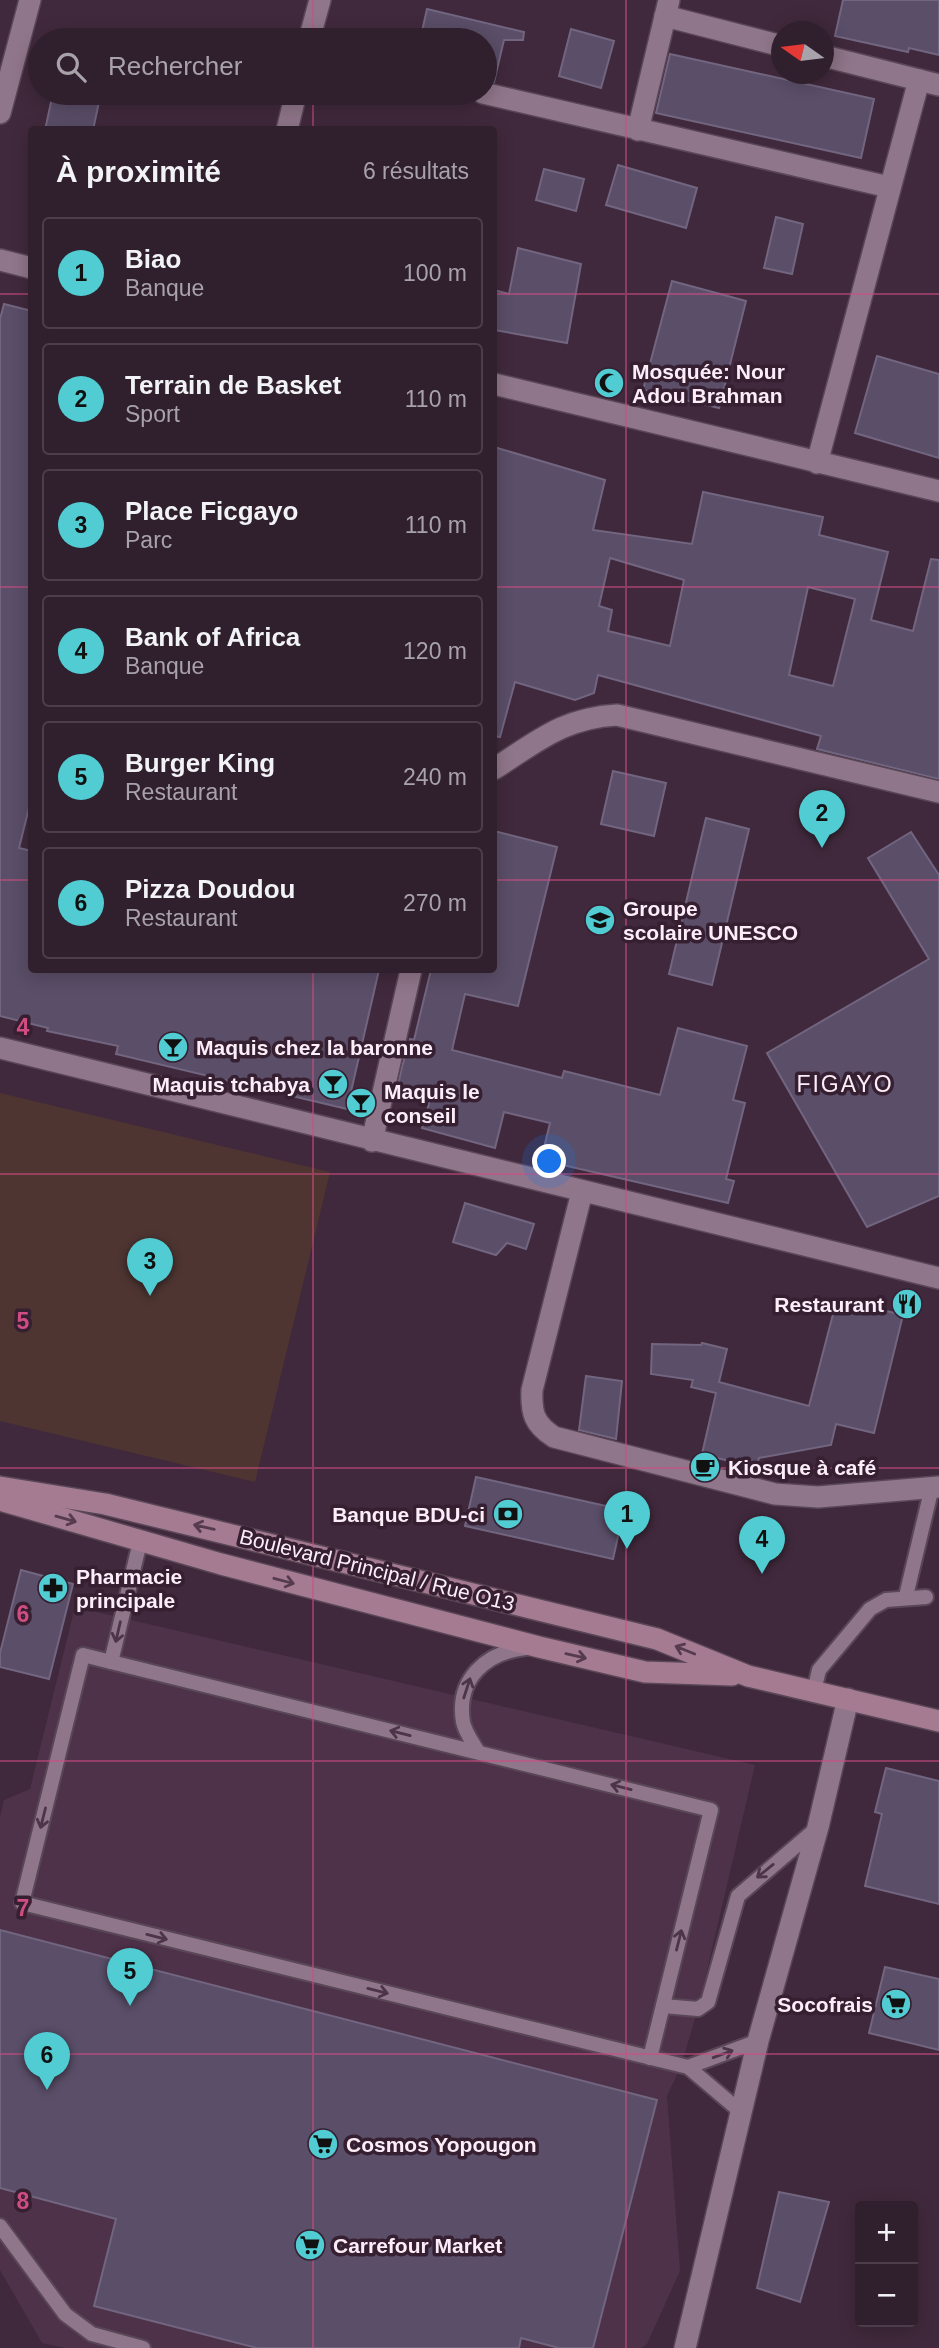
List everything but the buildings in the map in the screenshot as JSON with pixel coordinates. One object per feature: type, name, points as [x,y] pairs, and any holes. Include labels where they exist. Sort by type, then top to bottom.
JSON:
[{"type":"main road","name":"Boulevard Principal / Rue O13","points":[[0,1488],[105,1504],[657,1639],[748,1676],[939,1721]]},
{"type":"main road","name":"Boulevard Principal / Rue O13","points":[[0,1500],[140,1542],[539,1647],[645,1672],[748,1676]]},
{"type":"street","points":[[0,113],[30,0]]},
{"type":"street","points":[[312,28],[320,0]]},
{"type":"street","points":[[638,130],[667,8],[771,42]]},
{"type":"street","points":[[817,463],[890,187],[929,82],[834,58]]},
{"type":"street","points":[[497,96],[890,187]]},
{"type":"street","points":[[288,126],[293,105]]},
{"type":"street","points":[[0,260],[28,267]]},
{"type":"street","points":[[497,385],[939,491]]},
{"type":"street","points":[[497,767],[566,724],[587,716],[617,715],[939,792]]},
{"type":"street","points":[[372,1141],[410,973]]},
{"type":"street","points":[[0,1048],[939,1278]]},
{"type":"street","points":[[582,1192],[532,1390],[531,1410],[539,1427],[554,1437],[775,1494],[818,1497],[935,1487]]},
{"type":"street","points":[[687,2348],[758,2042],[818,1827],[848,1699]]},
{"type":"lane","points":[[906,1596],[935,1487]]},
{"type":"lane","points":[[111,1662],[140,1542]]},
{"type":"lane","points":[[814,1691],[819,1670],[870,1609],[886,1600],[906,1596],[926,1597]]},
{"type":"lane","points":[[478,1752],[463,1724],[465,1687],[475,1670],[492,1657],[512,1650],[539,1647]]},
{"type":"lane","points":[[650,2058],[711,1810],[83,1655],[22,1903],[650,2058],[688,2067],[741,2112]]},
{"type":"lane","points":[[663,2006],[698,2009],[708,2001],[738,1896],[818,1827]]},
{"type":"lane","points":[[688,2067],[758,2042]]},
{"type":"lane","points":[[0,2226],[65,2314],[92,2334],[143,2348]]},
{"type":"shaded area","points":[[0,1093],[330,1172],[255,1482],[0,1421]]},
{"type":"shaded area","points":[[75,1607],[755,1765],[698,2009],[681,2066],[667,2096],[680,2271],[647,2344],[641,2348],[65,2348],[42,2343],[0,2270],[0,1817],[4,1800],[30,1789]]},
{"type":"place","name":"Mosquée: Nour Adou Brahman","points":[[609,383]]},
{"type":"place","name":"Terrain de Basket","points":[[822,848]]},
{"type":"place","name":"Groupe scolaire UNESCO","points":[[600,920]]},
{"type":"place","name":"Maquis chez la baronne","points":[[173,1047]]},
{"type":"place","name":"Maquis tchabya","points":[[333,1084]]},
{"type":"place","name":"Maquis le conseil","points":[[361,1103]]},
{"type":"place","name":"Place Ficgayo","points":[[150,1296]]},
{"type":"place","name":"Restaurant","points":[[907,1304]]},
{"type":"place","name":"Kiosque à café","points":[[705,1467]]},
{"type":"place","name":"Banque BDU-ci","points":[[508,1514]]},
{"type":"place","name":"Biao","points":[[627,1549]]},
{"type":"place","name":"Bank of Africa","points":[[762,1574]]},
{"type":"place","name":"Pharmacie principale","points":[[53,1588]]},
{"type":"place","name":"Socofrais","points":[[896,2004]]},
{"type":"place","name":"Burger King","points":[[130,2006]]},
{"type":"place","name":"Pizza Doudou","points":[[47,2090]]},
{"type":"place","name":"Cosmos Yopougon","points":[[323,2144]]},
{"type":"place","name":"Carrefour Market","points":[[310,2245]]},
{"type":"district","name":"FIGAYO","points":[[845,1084]]}]
